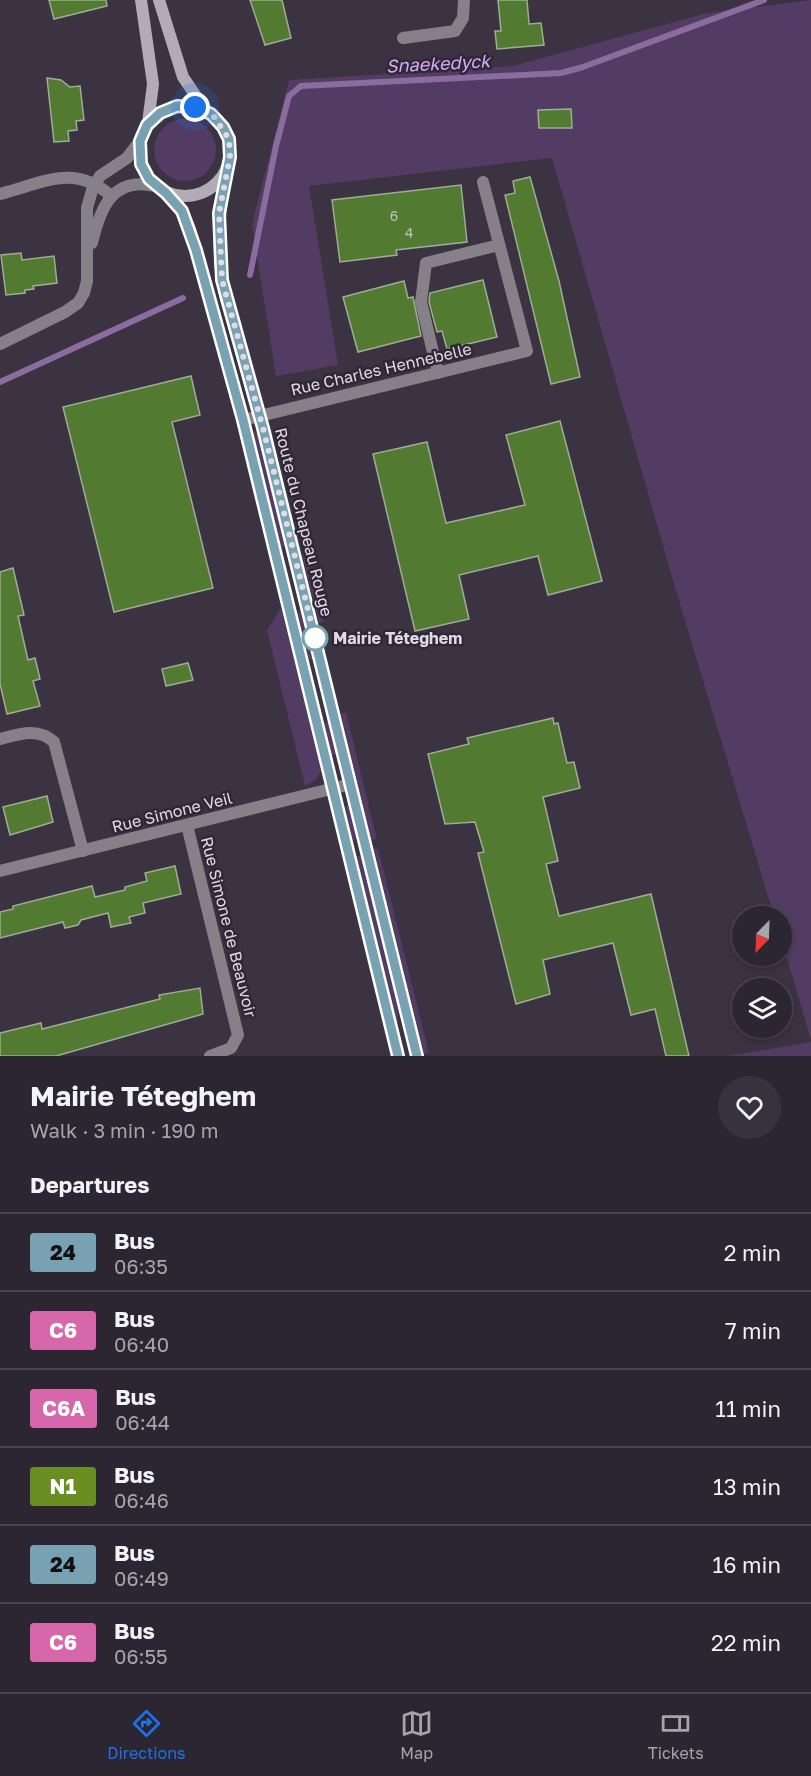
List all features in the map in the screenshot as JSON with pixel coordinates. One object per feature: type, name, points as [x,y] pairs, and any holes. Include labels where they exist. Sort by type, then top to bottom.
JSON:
[{"type":"street","points":[[0,344],[75,306],[86,287],[87,208],[95,183],[100,176],[127,158],[140,141],[147,125],[153,84],[141,0]]},
{"type":"street","points":[[159,0],[183,77],[207,111],[220,123],[227,135],[230,152],[226,169],[216,184],[201,194],[184,197],[166,193]]},
{"type":"street","points":[[403,38],[455,31],[464,18],[464,0]]},
{"type":"street","points":[[147,125],[160,113],[177,106],[190,106],[207,111]]},
{"type":"street","points":[[140,141],[142,168],[155,186],[166,193],[182,211],[190,228],[243,420],[398,1056]]},
{"type":"street","name":"Route du Chapeau Rouge","points":[[226,169],[219,219],[222,280],[260,416],[417,1056]]},
{"type":"street","points":[[0,194],[66,177],[79,177],[95,183],[111,196]]},
{"type":"street","points":[[438,373],[421,302],[426,263],[499,245],[483,182]]},
{"type":"street","points":[[88,259],[100,216],[111,196],[131,184],[155,186]]},
{"type":"street","name":"Rue Charles Hennebelle","points":[[243,420],[526,351],[499,245]]},
{"type":"street","points":[[0,739],[31,732],[44,735],[54,742],[83,851]]},
{"type":"street","name":"Rue Simone Veil","points":[[0,871],[351,784]]},
{"type":"street","name":"Rue Simone de Beauvoir","points":[[187,825],[238,1035],[231,1048],[210,1056]]},
{"type":"shaded area","points":[[811,0],[811,1040],[789,966],[792,966],[792,906],[771,906],[675,587],[552,158],[309,186],[338,365],[276,376],[252,224],[289,80],[513,66],[707,13]]},
{"type":"shaded area","points":[[185,119],[207,128],[216,150],[207,172],[185,181],[163,172],[154,150],[163,128]]},
{"type":"shaded area","points":[[257,431],[285,547],[279,548],[254,443],[254,432]]},
{"type":"shaded area","points":[[306,553],[324,622],[319,623],[302,554]]},
{"type":"shaded area","points":[[281,608],[321,769],[317,779],[305,786],[267,630]]},
{"type":"shaded area","points":[[303,611],[315,659],[308,660],[296,613]]},
{"type":"shaded area","points":[[346,712],[377,839],[371,840],[341,714]]},
{"type":"shaded area","points":[[330,721],[339,754],[330,756],[323,723]]},
{"type":"shaded area","points":[[350,806],[358,839],[352,840],[344,807]]},
{"type":"shaded area","points":[[378,848],[429,1053],[424,1054],[374,849]]},
{"type":"shaded area","points":[[362,855],[398,1003],[398,1026],[355,857]]},
{"type":"shaded area","points":[[811,1042],[811,1056],[728,1056]]},
{"type":"building","points":[[49,0],[106,0],[107,6],[54,19]]},
{"type":"building","points":[[250,0],[282,0],[291,38],[265,45]]},
{"type":"building","points":[[498,0],[527,0],[529,24],[541,23],[544,45],[497,49],[495,31],[501,31]]},
{"type":"building","points":[[47,78],[61,80],[70,87],[80,86],[84,120],[76,121],[77,130],[68,131],[69,141],[54,142]]},
{"type":"building","points":[[571,109],[572,128],[539,128],[538,110]]},
{"type":"building","points":[[530,177],[559,281],[580,377],[551,384],[505,195],[515,193],[513,181]]},
{"type":"building","points":[[461,185],[467,242],[396,250],[397,255],[340,262],[332,200]]},
{"type":"building","points":[[21,253],[22,260],[54,256],[57,283],[33,286],[34,289],[25,290],[25,293],[6,295],[1,255]]},
{"type":"building","points":[[483,280],[497,337],[447,349],[442,331],[437,332],[429,302],[430,293]]},
{"type":"building","points":[[404,281],[408,298],[413,297],[421,336],[358,352],[343,297]]},
{"type":"building","points":[[191,376],[200,415],[172,422],[213,588],[114,612],[63,407]]},
{"type":"building","points":[[560,421],[602,581],[548,595],[538,556],[459,575],[469,619],[415,631],[373,454],[427,442],[446,523],[525,505],[506,435]]},
{"type":"building","points":[[13,568],[24,615],[18,616],[28,660],[35,658],[40,679],[33,681],[40,706],[7,714],[0,684],[0,572]]},
{"type":"building","points":[[188,663],[193,680],[166,686],[162,669]]},
{"type":"building","points":[[553,718],[554,724],[558,723],[567,763],[574,762],[580,788],[543,797],[558,861],[546,864],[559,916],[651,894],[689,1056],[666,1056],[655,1009],[631,1015],[613,943],[543,960],[550,994],[516,1004],[478,853],[484,852],[475,822],[445,824],[428,754],[469,744],[467,738]]},
{"type":"building","points":[[47,796],[53,822],[10,835],[3,807]]},
{"type":"building","points":[[175,866],[181,894],[143,903],[145,913],[129,917],[131,923],[111,927],[108,913],[81,920],[78,925],[65,928],[63,922],[0,938],[0,912],[13,909],[13,906],[92,886],[95,897],[125,890],[125,887],[147,881],[145,873]]},
{"type":"building","points":[[200,988],[203,1014],[56,1056],[0,1056],[0,1033],[41,1023],[42,1029],[160,999],[159,995]]},
{"type":"waterway","name":"Snaekedyck","points":[[250,275],[276,146],[289,96],[301,86],[561,73],[764,0]]},
{"type":"waterway","name":"Snaekedyck","points":[[0,382],[183,298]]},
{"type":"bus line","name":"24","points":[[398,1056],[243,420],[190,228],[182,211],[166,193],[155,186],[141,164],[140,141],[147,125],[164,110],[177,106],[195,107],[211,114],[218,120],[229,139],[230,157],[219,213],[222,280],[230,316],[263,428],[417,1056]]},
{"type":"place","name":"Mairie Téteghem","points":[[315,638]]},
{"type":"route","points":[[195,107],[207,111],[214,117],[223,127],[229,139],[230,157],[219,213],[222,280],[230,316],[263,428],[315,638]]}]
